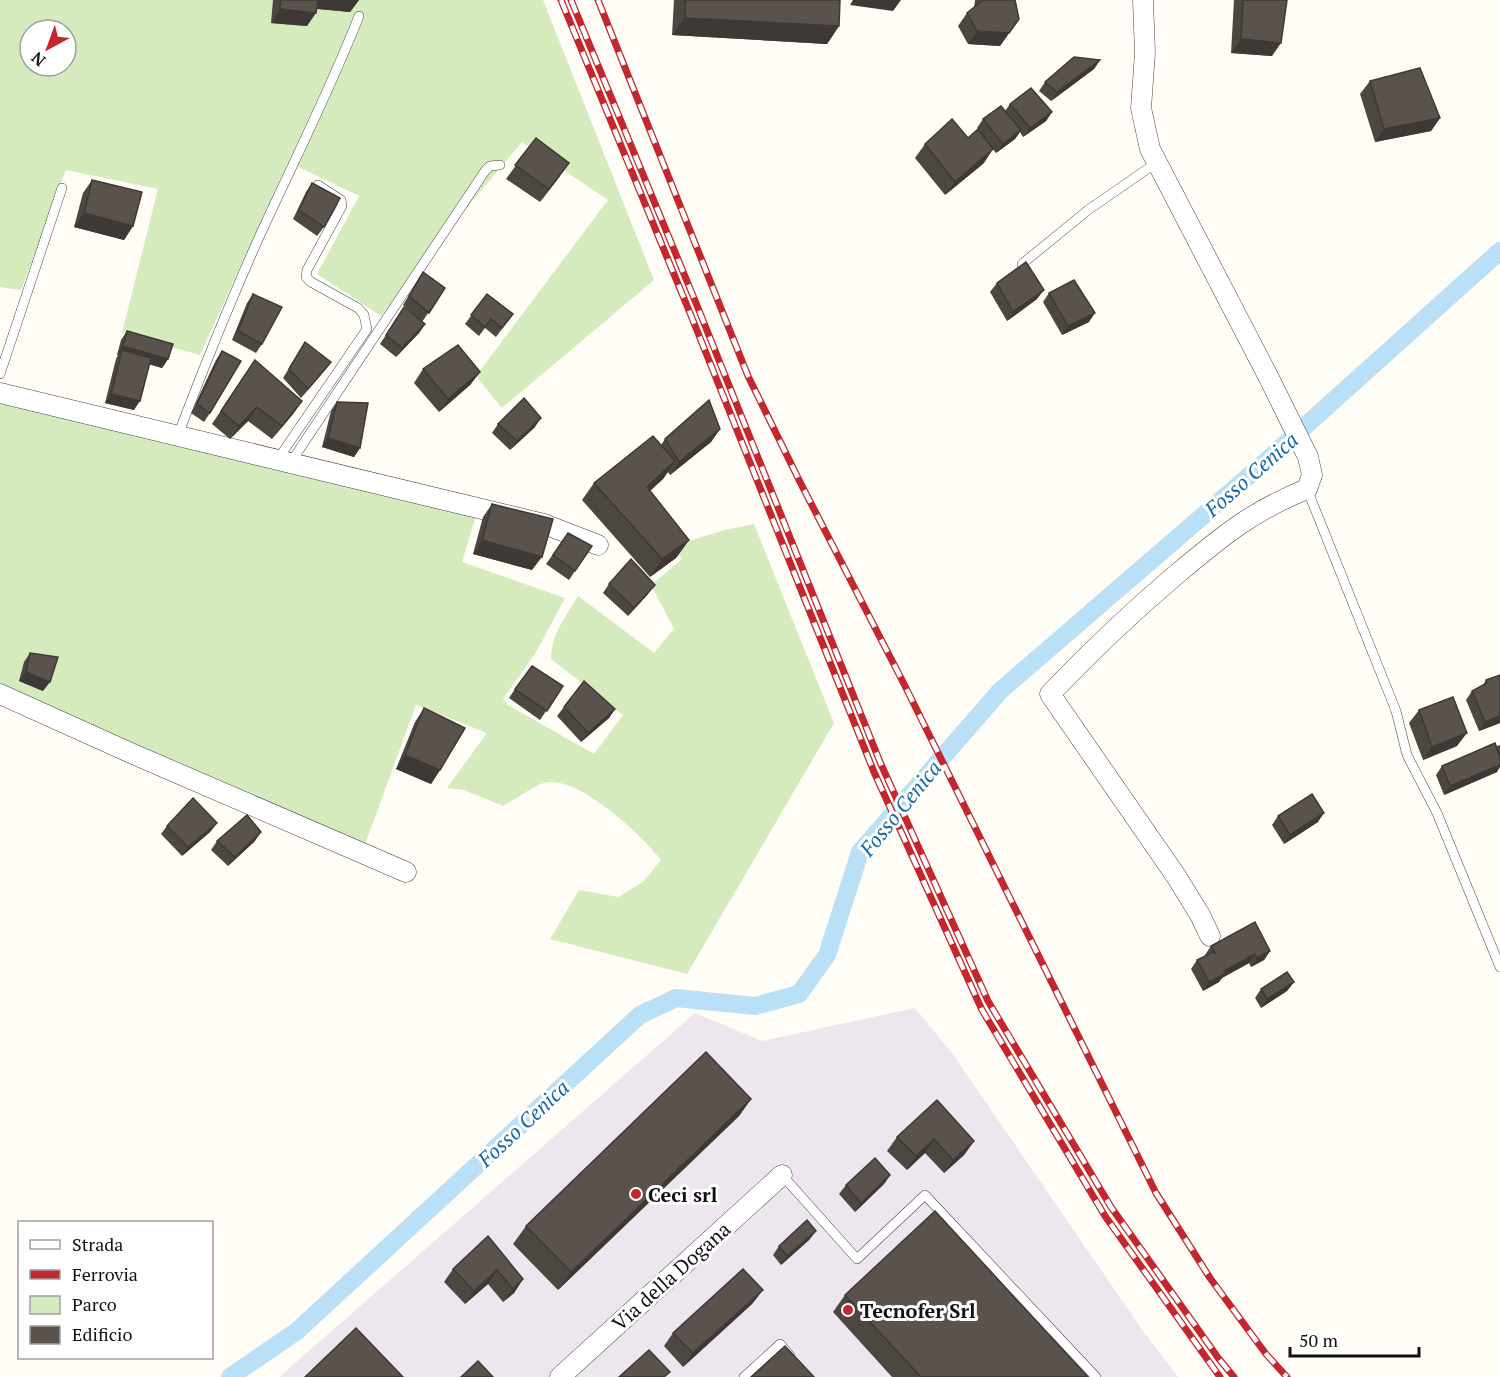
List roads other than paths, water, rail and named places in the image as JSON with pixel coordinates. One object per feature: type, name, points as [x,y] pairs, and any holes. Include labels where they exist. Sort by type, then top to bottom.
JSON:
[{"type":"street","points":[[1143,0],[1145,53],[1141,108],[1149,149],[1281,403],[1308,457],[1312,475],[1307,489],[1272,504],[1227,533],[1141,604],[1050,694],[1176,876],[1210,936]]},
{"type":"street","points":[[0,393],[544,524],[598,545]]},
{"type":"street","points":[[0,694],[406,872]]},
{"type":"street","name":"Via della Dogana","points":[[560,1377],[782,1175]]},
{"type":"lane","points":[[178,435],[261,235],[342,60],[359,16]]},
{"type":"lane","points":[[1022,264],[1088,210],[1156,163]]},
{"type":"lane","points":[[284,461],[484,171],[490,166],[500,165]]},
{"type":"lane","points":[[284,461],[367,329],[364,315],[358,308],[310,282],[306,277],[307,270],[342,206],[341,200],[318,185]]},
{"type":"lane","points":[[0,374],[62,188]]},
{"type":"lane","points":[[1307,489],[1396,711],[1407,754],[1437,813],[1500,968]]},
{"type":"lane","points":[[782,1175],[857,1259],[925,1195],[1096,1377]]},
{"type":"lane","points":[[744,1377],[780,1344],[795,1361]]},
{"type":"waterway","name":"Fosso Cenica","points":[[230,1377],[297,1331],[640,1015],[676,998],[755,1006],[799,994],[827,955],[860,852],[1000,691],[1264,463],[1500,251]]},
{"type":"railway","points":[[561,0],[690,313],[874,772],[982,1010],[1105,1216],[1220,1377]]},
{"type":"railway","points":[[571,0],[696,303],[880,762],[988,1001],[1111,1207],[1234,1377]]},
{"type":"railway","points":[[598,0],[748,376],[800,482],[903,682],[1156,1193],[1210,1278],[1266,1354],[1287,1377]]},
{"type":"place","name":"Ceci srl","points":[[636,1194]]},
{"type":"place","name":"Tecnofer Srl","points":[[848,1310]]}]
